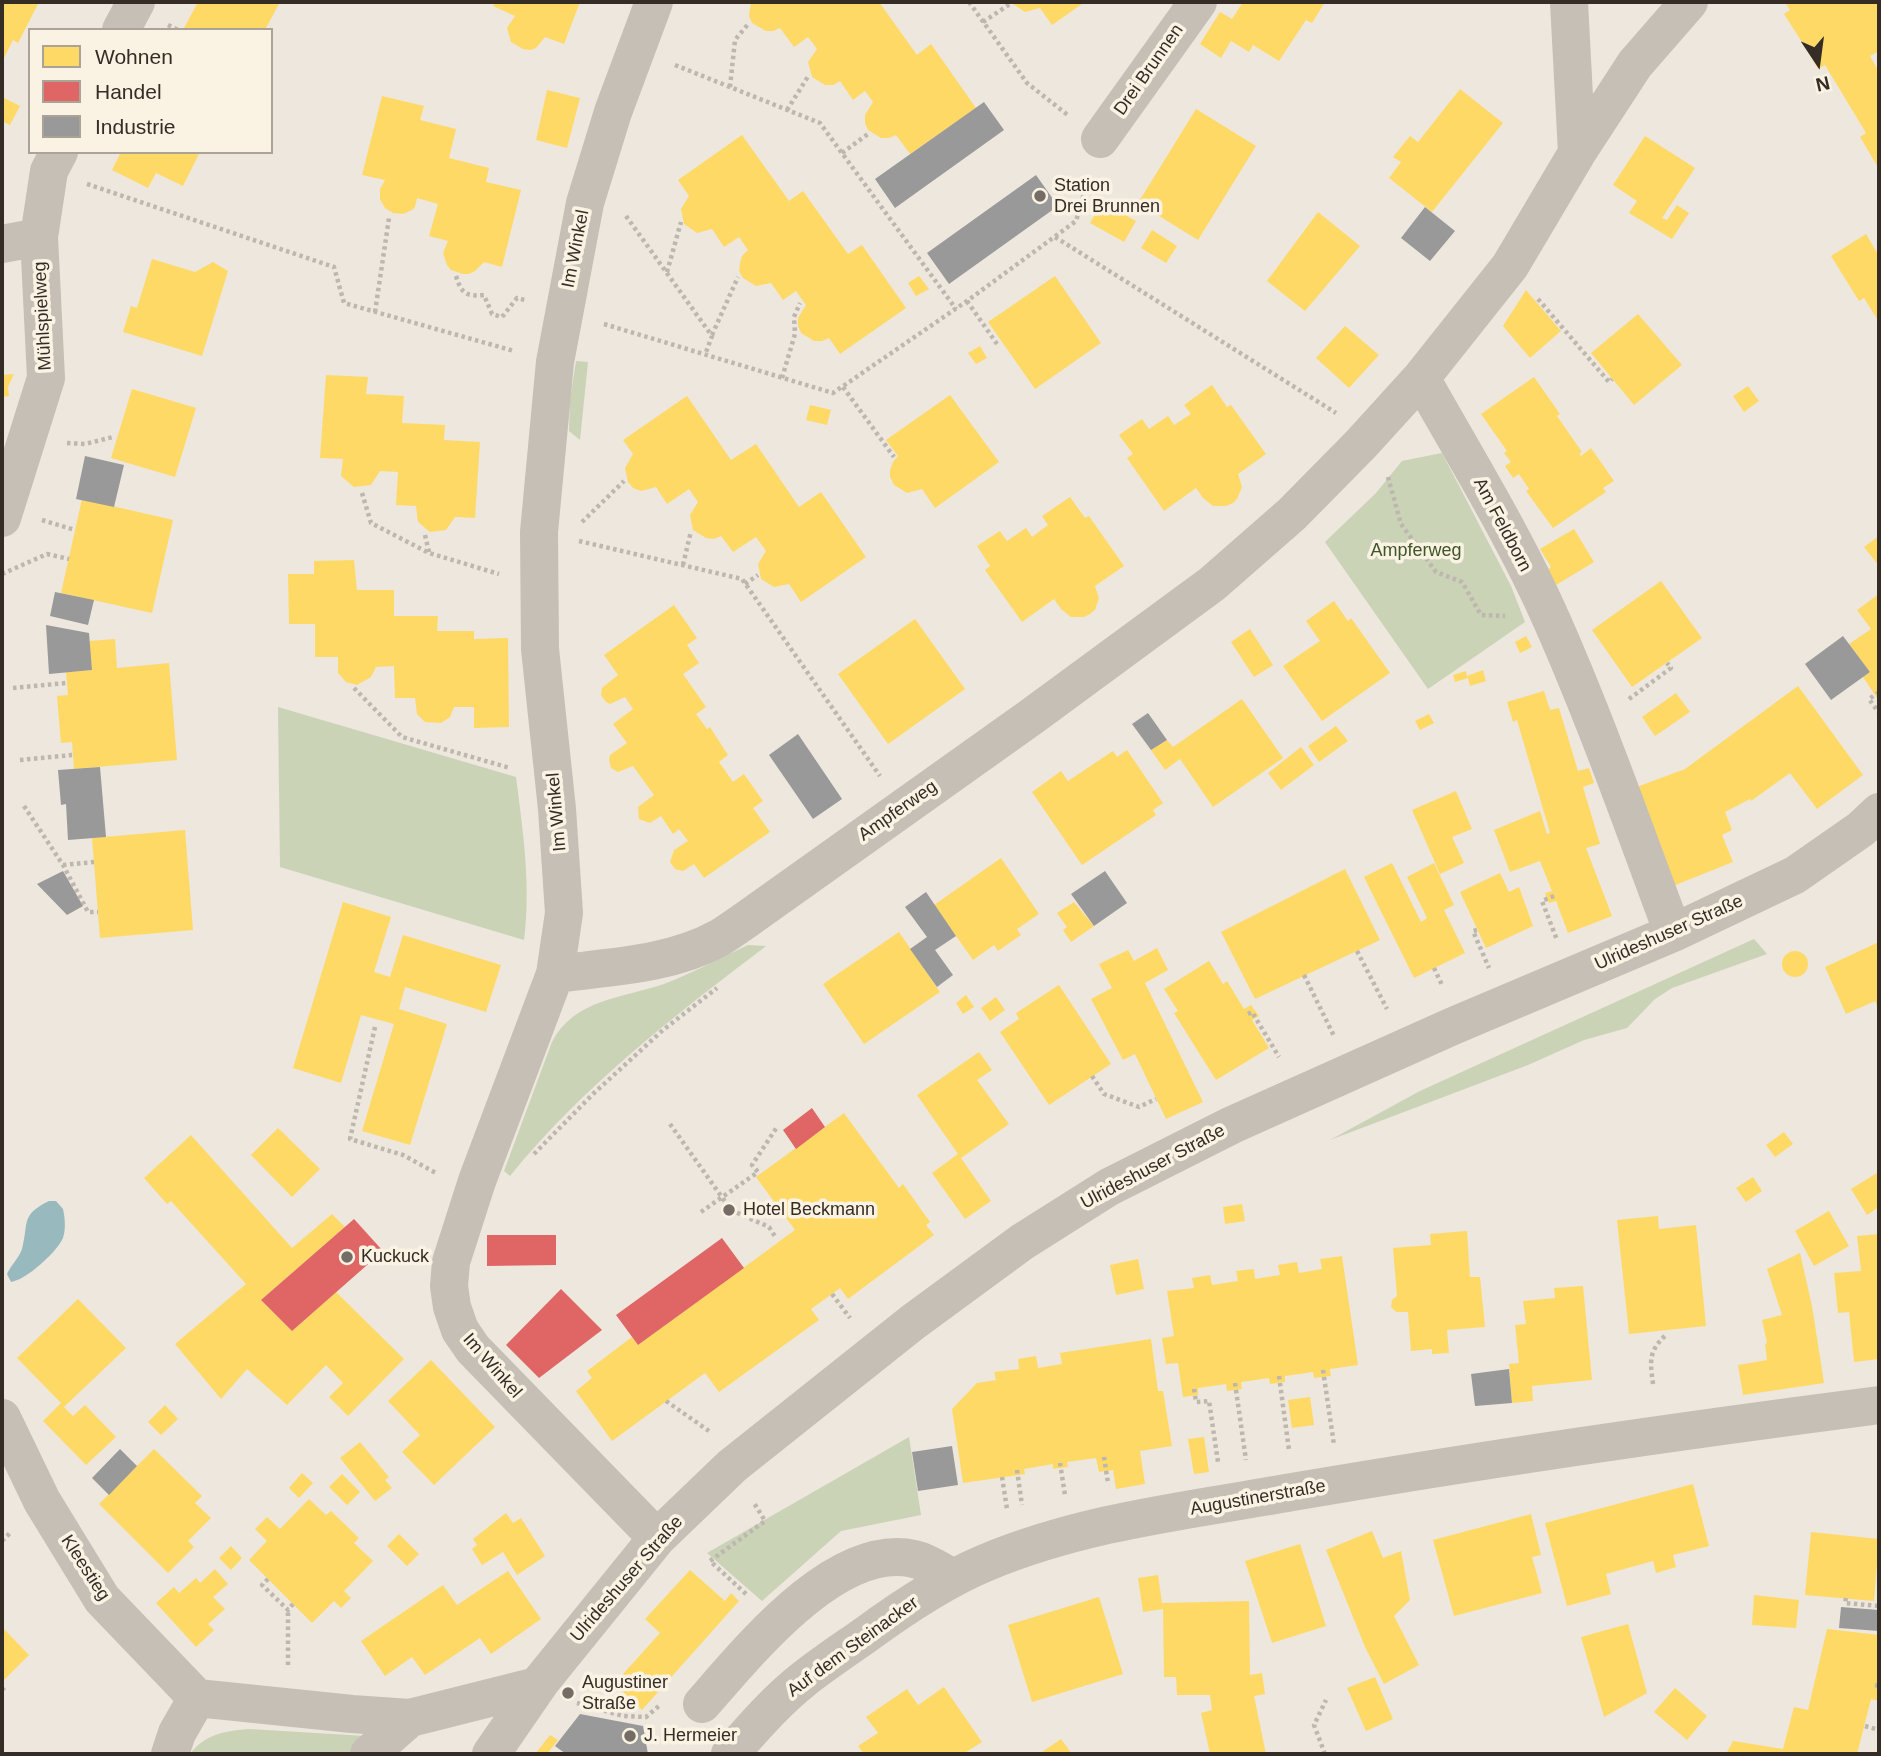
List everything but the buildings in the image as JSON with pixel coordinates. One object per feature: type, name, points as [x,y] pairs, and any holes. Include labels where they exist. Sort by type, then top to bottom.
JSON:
[{"type":"street","points":[[122,28],[136,2]]},
{"type":"street","name":"Im Winkel","points":[[654,2],[613,111],[585,203],[555,362],[539,532],[540,649],[562,865],[564,913],[555,974],[477,1181],[455,1245],[449,1274],[452,1307],[460,1330],[485,1363],[657,1538]]},
{"type":"street","name":"Drei Brunnen","points":[[1100,139],[1198,2]]},
{"type":"street","points":[[1570,2],[1577,153]]},
{"type":"street","points":[[1421,378],[1510,266],[1577,153],[1635,64],[1689,2]]},
{"type":"street","name":"Mühlspielweg","points":[[2,517],[46,378],[39,237],[54,162]]},
{"type":"street","points":[[2,244],[39,237]]},
{"type":"street","name":"Ampferweg","points":[[555,974],[654,960],[680,954],[718,938],[1212,584],[1292,514],[1421,378]]},
{"type":"street","name":"Am Feldborn","points":[[1421,378],[1505,529],[1551,619],[1673,933]]},
{"type":"street","name":"Ulrideshuser Straße","points":[[491,1754],[537,1686],[657,1538],[744,1456],[913,1322],[1022,1242],[1109,1187],[1231,1125],[1673,933],[1795,875],[1861,829],[1879,812]]},
{"type":"street","name":"Augustinerstraße","points":[[953,1578],[1014,1552],[1121,1521],[1649,1435],[1879,1405]]},
{"type":"street","name":"Kleestieg","points":[[2,1418],[42,1500],[102,1599],[197,1698]]},
{"type":"street","points":[[702,1704],[776,1622],[842,1574],[880,1558],[895,1557],[928,1563],[953,1578]]},
{"type":"street","name":"Auf dem Steinacker","points":[[730,1754],[802,1681],[895,1612],[953,1578]]},
{"type":"street","points":[[170,1754],[177,1733],[197,1698],[410,1718],[537,1686]]},
{"type":"street","points":[[369,1754],[410,1718]]},
{"type":"path","points":[[622,330],[833,393],[956,309],[1076,221],[1100,139],[1027,83],[968,2]]},
{"type":"path","points":[[983,22],[1010,4]]},
{"type":"path","points":[[730,87],[735,40],[749,23]]},
{"type":"path","points":[[682,68],[820,123],[956,309]]},
{"type":"path","points":[[787,110],[808,75]]},
{"type":"path","points":[[842,153],[868,134]]},
{"type":"path","points":[[54,162],[334,267],[344,303],[516,351]]},
{"type":"path","points":[[621,226],[624,213],[712,336]]},
{"type":"path","points":[[375,312],[389,218]]},
{"type":"path","points":[[667,272],[681,222]]},
{"type":"path","points":[[1055,237],[1334,411],[1389,477],[1401,524],[1436,572],[1462,582],[1481,614],[1498,616]]},
{"type":"path","points":[[1510,266],[1609,382],[1612,379]]},
{"type":"path","points":[[456,276],[464,294],[484,295],[492,314],[502,317],[517,298],[534,303]]},
{"type":"path","points":[[705,355],[738,277]]},
{"type":"path","points":[[967,301],[997,344]]},
{"type":"path","points":[[782,378],[795,334],[794,317],[800,303]]},
{"type":"path","points":[[844,387],[894,457]]},
{"type":"path","points":[[580,512],[579,525],[625,481]]},
{"type":"path","points":[[362,493],[371,523],[429,553],[505,575]]},
{"type":"path","points":[[683,565],[691,531]]},
{"type":"path","points":[[579,533],[579,554]]},
{"type":"path","points":[[425,535],[429,553]]},
{"type":"path","points":[[590,544],[742,579],[902,808]]},
{"type":"path","points":[[2,574],[47,554],[69,559]]},
{"type":"path","points":[[745,584],[758,575]]},
{"type":"path","points":[[1594,724],[1671,668],[1667,663]]},
{"type":"path","points":[[13,688],[66,683]]},
{"type":"path","points":[[354,688],[402,737],[518,771]]},
{"type":"path","points":[[1879,692],[1869,699],[1879,713]]},
{"type":"path","points":[[20,760],[72,755]]},
{"type":"path","points":[[24,806],[63,865],[88,912],[99,912]]},
{"type":"path","points":[[63,865],[94,862]]},
{"type":"path","points":[[1554,896],[1542,901],[1571,976]]},
{"type":"path","points":[[1357,951],[1406,1048]]},
{"type":"path","points":[[1304,975],[1352,1071]]},
{"type":"path","points":[[531,1157],[593,1094],[663,1030],[728,979]]},
{"type":"path","points":[[1248,1014],[1252,1012],[1301,1094]]},
{"type":"path","points":[[375,1027],[350,1139],[403,1155],[449,1179],[477,1181]]},
{"type":"path","points":[[1092,1076],[1104,1094],[1139,1107],[1156,1100]]},
{"type":"path","points":[[670,1124],[731,1210],[769,1227],[776,1238]]},
{"type":"path","points":[[701,1212],[758,1172],[752,1165],[777,1127]]},
{"type":"path","points":[[832,1294],[844,1311]]},
{"type":"path","points":[[1653,1384],[1651,1356],[1654,1348],[1667,1334]]},
{"type":"path","points":[[1323,1370],[1340,1484]]},
{"type":"path","points":[[1279,1376],[1291,1459],[1288,1493]]},
{"type":"path","points":[[1235,1383],[1238,1502]]},
{"type":"path","points":[[1194,1389],[1196,1402],[1209,1401],[1238,1502]]},
{"type":"path","points":[[666,1401],[744,1456]]},
{"type":"path","points":[[727,1549],[710,1561],[748,1596]]},
{"type":"path","points":[[268,1579],[262,1585],[288,1610]]},
{"type":"path","points":[[1846,1598],[1846,1603],[1879,1606]]},
{"type":"path","points":[[288,1708],[288,1610],[293,1604]]},
{"type":"path","points":[[1325,1754],[1314,1725],[1326,1700]]},
{"type":"path","points":[[585,1706],[623,1716]]},
{"type":"path","points":[[1865,1726],[1879,1730]]},
{"type":"green space","points":[[576,361],[588,362],[580,440],[569,431]]},
{"type":"green space","name":"Ampferweg","points":[[1442,453],[1511,586],[1525,622],[1428,689],[1325,542],[1376,493],[1402,461]]},
{"type":"green space","points":[[278,707],[516,777],[526,879],[524,940],[280,867]]},
{"type":"green space","points":[[1754,939],[1767,954],[1672,988],[1655,999],[1627,1028],[1584,1040],[1528,1065],[1330,1140],[1420,1091]]},
{"type":"green space","points":[[748,945],[766,946],[697,999],[599,1082],[538,1143],[510,1176],[504,1171],[552,1042],[561,1028],[586,1008],[675,980]]},
{"type":"green space","points":[[909,1437],[921,1515],[841,1531],[762,1601],[707,1553]]},
{"type":"green space","points":[[249,1729],[366,1736],[353,1754],[190,1754],[202,1742],[216,1735]]},
{"type":"water","points":[[49,1201],[56,1201],[63,1209],[63,1238],[40,1264],[25,1276],[11,1282],[7,1274],[22,1249],[27,1220],[34,1211]]},
{"type":"place","name":"Station Drei Brunnen","points":[[1040,196]]},
{"type":"place","name":"Hotel Beckmann","points":[[729,1210]]},
{"type":"place","name":"Kuckuck","points":[[347,1257]]},
{"type":"place","name":"Augustiner Straße","points":[[568,1693]]},
{"type":"place","name":"J. Hermeier","points":[[630,1736]]}]
